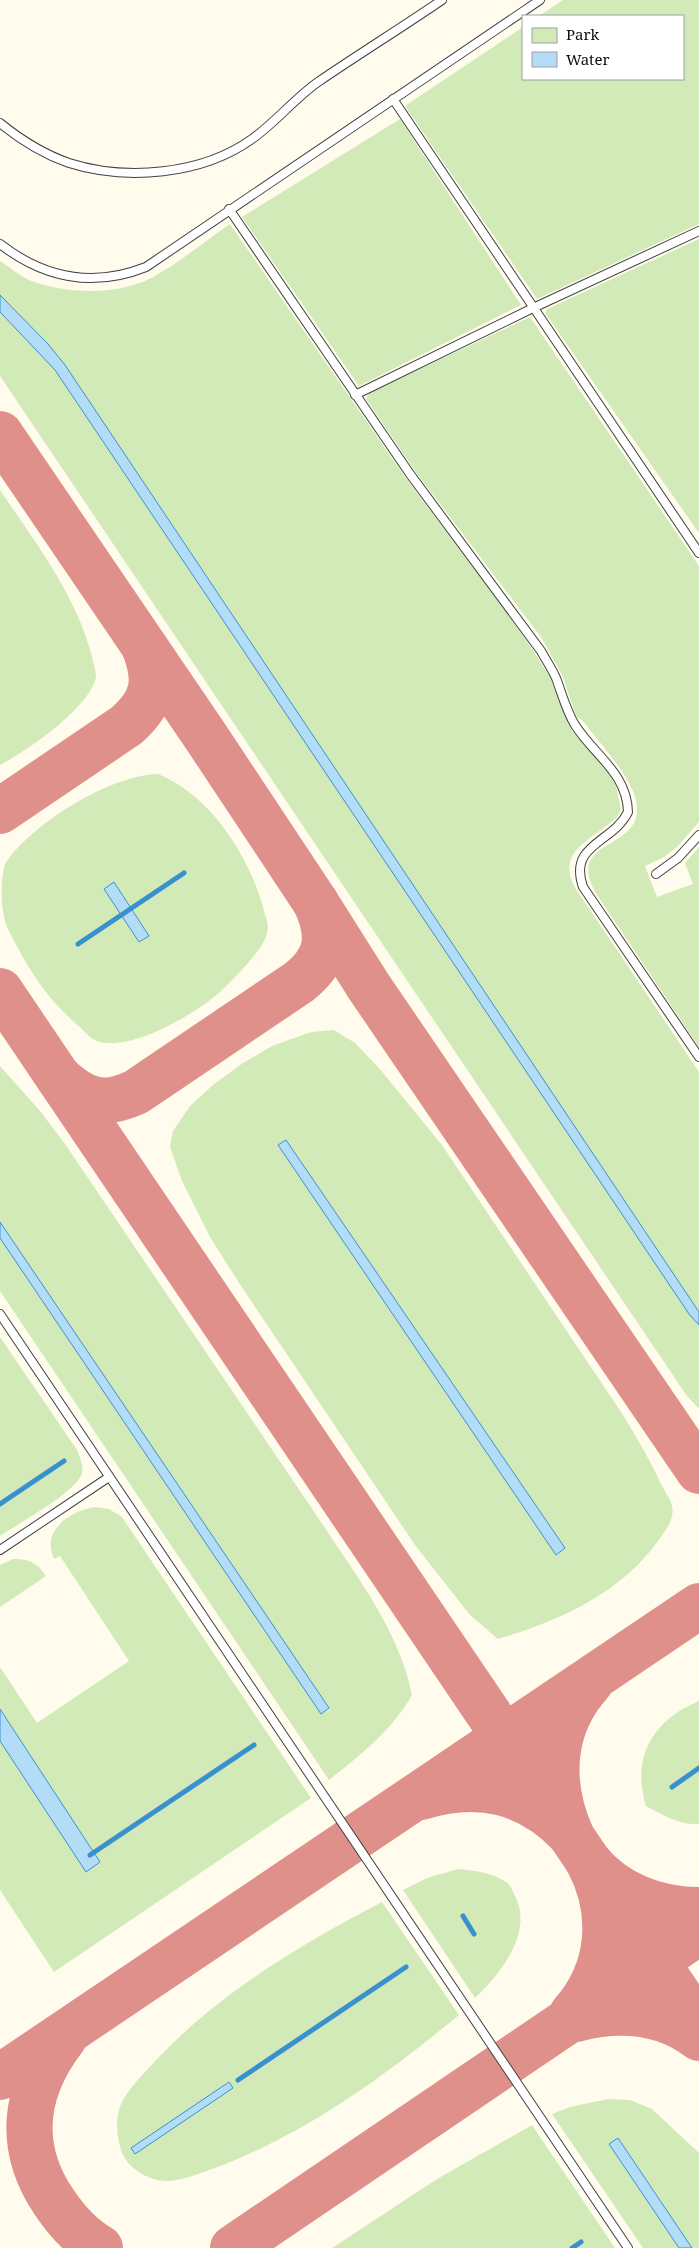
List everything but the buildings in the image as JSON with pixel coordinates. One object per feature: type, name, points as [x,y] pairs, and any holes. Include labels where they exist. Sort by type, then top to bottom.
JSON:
[{"type":"lane","points":[[0,123],[16,136],[44,152],[70,163],[120,172],[144,172],[191,166],[234,150],[252,139],[317,83],[442,0]]},
{"type":"lane","points":[[0,244],[18,258],[49,272],[84,277],[119,275],[146,267],[540,0]]},
{"type":"lane","points":[[394,99],[699,553]]},
{"type":"lane","points":[[229,209],[410,474],[541,651],[555,677],[575,724],[607,761],[621,782],[628,812],[618,827],[582,856],[579,864],[580,881],[699,1057]]},
{"type":"lane","points":[[355,395],[533,308],[699,231]]},
{"type":"lane","points":[[656,874],[678,858],[699,835]]},
{"type":"lane","points":[[0,1314],[628,2248]]},
{"type":"lane","points":[[0,1550],[109,1477]]},
{"type":"green space","points":[[563,0],[699,0],[699,224],[537,299],[405,106],[522,28],[522,80],[684,80],[684,15],[540,15]]},
{"type":"green space","points":[[400,119],[521,305],[359,386],[242,217]]},
{"type":"green space","points":[[230,224],[405,477],[519,629],[550,677],[572,731],[610,775],[616,786],[621,810],[617,817],[588,839],[573,855],[570,864],[570,876],[576,889],[699,1072],[699,1312],[48,344],[0,295],[0,261],[29,280],[43,285],[90,291],[122,288],[151,278]]},
{"type":"green space","points":[[699,239],[699,533],[545,313],[547,309]]},
{"type":"green space","points":[[0,312],[55,370],[689,1313],[699,1325],[699,1409],[687,1396],[0,376]]},
{"type":"green space","points":[[530,317],[699,566],[699,822],[677,847],[664,857],[645,866],[657,897],[693,884],[685,863],[699,847],[699,1047],[597,895],[589,877],[589,864],[595,854],[627,832],[634,822],[637,808],[631,787],[584,722],[576,716],[562,675],[541,637],[415,471],[366,399],[369,393]]},
{"type":"green space","points":[[0,490],[41,550],[66,591],[85,634],[96,676],[92,688],[71,714],[41,739],[0,765]]},
{"type":"green space","points":[[158,774],[194,796],[210,811],[237,847],[248,867],[263,907],[268,930],[263,943],[253,957],[231,982],[210,1000],[180,1020],[162,1029],[127,1041],[111,1043],[93,1039],[69,1018],[58,1007],[31,971],[6,924],[2,907],[2,880],[5,864],[17,849],[52,818],[95,792],[139,777]],"holes":[[[115,883],[149,936],[140,942],[104,889]]]},
{"type":"green space","points":[[334,1030],[355,1043],[379,1068],[442,1145],[621,1412],[643,1448],[672,1506],[673,1511],[669,1525],[643,1560],[626,1576],[607,1591],[587,1603],[543,1624],[498,1639],[470,1615],[415,1545],[241,1286],[210,1237],[182,1181],[170,1147],[173,1131],[190,1106],[213,1085],[243,1063],[272,1046],[311,1032]],"holes":[[[286,1140],[565,1548],[557,1555],[278,1145]]]},
{"type":"green space","points":[[0,1066],[40,1111],[65,1144],[350,1565],[376,1606],[398,1649],[412,1695],[385,1731],[329,1780],[0,1291],[0,1238],[321,1714],[329,1709],[0,1222]]},
{"type":"green space","points":[[0,1337],[77,1450],[82,1463],[82,1470],[81,1476],[67,1492],[0,1536]]},
{"type":"green space","points":[[95,1507],[109,1509],[122,1517],[311,1798],[54,1972],[0,1890],[0,1741],[86,1871],[100,1862],[0,1709],[0,1667],[37,1723],[129,1661],[60,1556],[54,1559],[51,1549],[54,1531],[60,1524],[76,1513]]},
{"type":"green space","points":[[13,1559],[32,1563],[46,1576],[0,1607],[0,1565]]},
{"type":"green space","points":[[699,1701],[699,1824],[692,1824],[671,1819],[646,1806],[641,1772],[644,1756],[658,1730],[683,1709]]},
{"type":"green space","points":[[458,1869],[489,1874],[506,1882],[511,1887],[519,1908],[518,1936],[512,1950],[495,1977],[475,1998],[403,1890],[427,1878]]},
{"type":"green space","points":[[382,1902],[459,2015],[402,2060],[343,2102],[313,2121],[249,2154],[215,2168],[172,2181],[152,2179],[133,2167],[124,2156],[118,2138],[120,2106],[131,2088],[161,2055],[185,2031],[265,1970],[323,1934]]},
{"type":"green space","points":[[608,2099],[630,2100],[652,2109],[699,2153],[699,2248],[692,2248],[618,2138],[609,2144],[679,2248],[643,2248],[552,2114],[570,2107]]},
{"type":"green space","points":[[532,2125],[615,2248],[332,2248],[437,2179]]},
{"type":"water","points":[[0,295],[48,344],[65,365],[699,1312],[699,1325],[689,1314],[55,370],[0,312]]},
{"type":"water","points":[[114,882],[149,936],[139,942],[104,889]]},
{"type":"water","points":[[286,1140],[565,1548],[556,1555],[278,1145]]},
{"type":"water","points":[[0,1222],[329,1708],[321,1714],[0,1238]]},
{"type":"water","points":[[0,1709],[100,1862],[86,1872],[0,1741]]},
{"type":"water","points":[[229,2082],[233,2088],[135,2154],[131,2148]]},
{"type":"water","points":[[618,2138],[692,2248],[679,2248],[609,2144]]},
{"type":"waterway","points":[[78,944],[184,873]]},
{"type":"waterway","points":[[0,1504],[64,1461]]},
{"type":"waterway","points":[[90,1855],[254,1745]]},
{"type":"waterway","points":[[672,1787],[699,1768]]},
{"type":"waterway","points":[[463,1916],[474,1934]]},
{"type":"waterway","points":[[238,2080],[406,1967]]},
{"type":"waterway","points":[[572,2248],[581,2242]]},
{"type":"taxiway","points":[[0,434],[206,737],[369,987],[699,1471]]},
{"type":"taxiway","points":[[0,811],[127,725],[136,716],[143,707],[151,689],[151,669],[144,646]]},
{"type":"taxiway","points":[[59,1078],[68,1086],[95,1100],[114,1100],[125,1097],[136,1092],[299,982],[316,965],[324,947],[324,926],[316,903]]},
{"type":"taxiway","points":[[0,991],[699,2025]]},
{"type":"taxiway","points":[[0,2077],[699,1606]]},
{"type":"taxiway","points":[[421,1797],[463,1789],[502,1793],[538,1808],[571,1835],[559,1795],[557,1755],[567,1717],[590,1683]]},
{"type":"taxiway","points":[[572,2014],[585,1997],[595,1979],[605,1940],[602,1900],[597,1880],[588,1861],[611,1883],[638,1898],[667,1907],[699,1910]]},
{"type":"taxiway","points":[[233,2248],[699,1932]]},
{"type":"taxiway","points":[[576,2019],[608,2013],[640,2014],[670,2022],[699,2038]]},
{"type":"taxiway","points":[[64,2038],[40,2078],[33,2098],[30,2118],[30,2139],[34,2160],[42,2181],[54,2202],[74,2228],[100,2248]]}]
